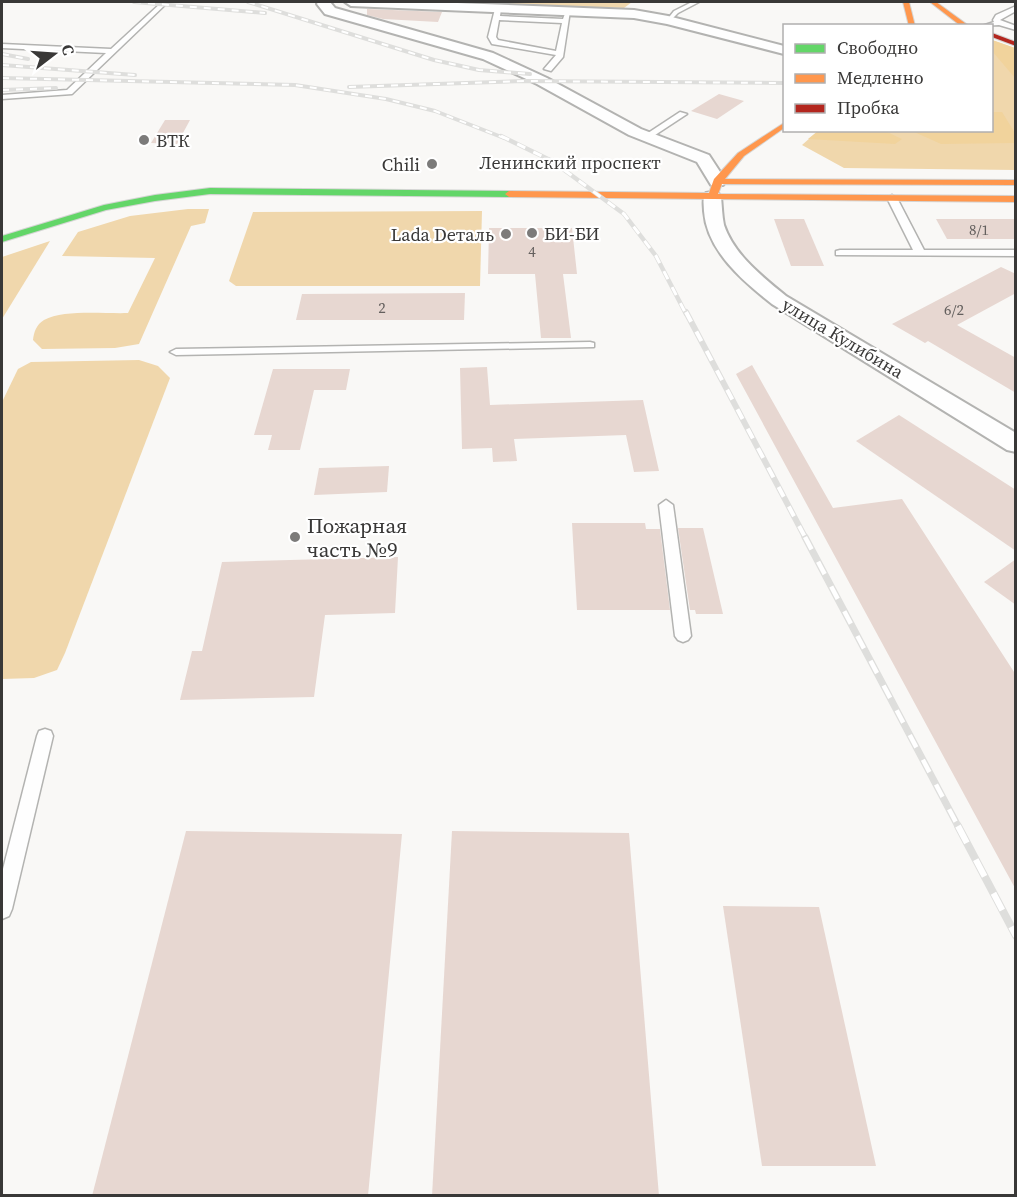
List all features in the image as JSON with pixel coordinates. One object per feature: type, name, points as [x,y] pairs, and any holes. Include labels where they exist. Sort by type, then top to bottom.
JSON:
[{"type":"main road","points":[[906,2],[912,24]]},
{"type":"main road","points":[[933,2],[963,24]]},
{"type":"main road","points":[[993,35],[1016,44]]},
{"type":"main road","points":[[711,186],[729,161],[783,126]]},
{"type":"main road","points":[[184,180],[260,177]]},
{"type":"main road","name":"Ленинский проспект","points":[[2,239],[80,213],[126,201],[210,191],[1016,183]]},
{"type":"main road","name":"Ленинский проспект","points":[[711,186],[892,198],[1016,199]]},
{"type":"street","points":[[324,2],[323,4],[330,11],[488,56],[646,137],[703,159],[711,186]]},
{"type":"street","points":[[351,2],[497,14],[567,16],[620,13],[668,20],[783,50]]},
{"type":"street","name":"улица Кулибина","points":[[711,186],[715,225],[744,269],[758,283],[779,300],[1016,444]]},
{"type":"lane","points":[[2,97],[69,92],[165,2]]},
{"type":"lane","points":[[668,20],[676,12],[696,2]]},
{"type":"lane","points":[[999,22],[998,16],[1016,8]]},
{"type":"lane","points":[[497,14],[492,37],[495,42],[560,54]]},
{"type":"lane","points":[[548,69],[560,54],[567,16]]},
{"type":"lane","points":[[992,24],[999,22],[1016,28]]},
{"type":"lane","points":[[2,46],[112,51]]},
{"type":"lane","points":[[646,137],[683,114]]},
{"type":"lane","points":[[892,198],[920,253]]},
{"type":"lane","points":[[840,253],[1016,253]]},
{"type":"lane","points":[[176,352],[590,345]]},
{"type":"lane","points":[[666,505],[683,636]]},
{"type":"lane","points":[[2,909],[45,736]]},
{"type":"shaded area","points":[[447,2],[632,2],[624,8]]},
{"type":"shaded area","points":[[993,40],[1015,48],[1015,170],[844,168],[802,145],[817,132],[993,132]]},
{"type":"shaded area","points":[[993,40],[1015,48],[1015,78],[993,52]]},
{"type":"shaded area","points":[[993,112],[1002,112],[1015,133],[1015,143],[941,144],[914,132],[993,132]]},
{"type":"shaded area","points":[[817,132],[887,132],[902,139],[895,144],[808,139]]},
{"type":"shaded area","points":[[188,209],[209,209],[205,223],[191,226],[139,344],[115,348],[42,349],[33,340],[39,324],[62,314],[128,313],[155,258],[62,256],[78,232],[130,216]]},
{"type":"shaded area","points":[[482,211],[480,286],[236,286],[229,281],[253,212]]},
{"type":"shaded area","points":[[50,241],[2,319],[2,257]]},
{"type":"shaded area","points":[[139,360],[158,366],[170,378],[65,653],[57,670],[34,678],[2,679],[2,402],[18,369],[31,362]]},
{"type":"building","points":[[367,9],[442,12],[438,22],[383,19],[367,15]]},
{"type":"building","points":[[719,94],[744,101],[717,119],[691,111]]},
{"type":"building","points":[[165,120],[190,120],[177,144],[151,143]]},
{"type":"building","points":[[774,219],[804,219],[824,266],[791,266]]},
{"type":"building","points":[[936,219],[1016,219],[1016,239],[947,239]]},
{"type":"building","points":[[489,228],[572,228],[577,274],[563,274],[571,338],[541,338],[535,274],[488,274]]},
{"type":"building","points":[[1001,267],[1016,274],[1016,293],[957,325],[1016,358],[1016,393],[928,341],[925,343],[892,324]]},
{"type":"building","points":[[465,293],[464,320],[296,320],[302,294]]},
{"type":"building","points":[[752,365],[833,508],[902,499],[1016,675],[1016,890],[736,374]]},
{"type":"building","points":[[487,367],[490,405],[643,400],[659,471],[634,472],[626,435],[514,439],[517,461],[493,462],[492,448],[462,449],[460,368]]},
{"type":"building","points":[[273,369],[350,369],[346,390],[314,390],[300,450],[268,450],[272,435],[254,435]]},
{"type":"building","points":[[899,415],[1016,490],[1016,551],[856,441]]},
{"type":"building","points":[[389,466],[387,492],[314,495],[319,468]]},
{"type":"building","points":[[572,523],[645,523],[646,529],[660,529],[670,610],[577,610]]},
{"type":"building","points":[[678,528],[703,528],[723,614],[696,614],[695,610],[690,610]]},
{"type":"building","points":[[398,557],[395,613],[325,615],[314,697],[180,700],[192,651],[202,651],[222,562]]},
{"type":"building","points":[[1016,559],[1016,605],[984,582]]},
{"type":"building","points":[[186,831],[402,834],[368,1196],[92,1196]]},
{"type":"building","points":[[452,831],[629,833],[659,1196],[432,1196]]},
{"type":"building","points":[[723,906],[819,907],[876,1166],[762,1166]]},
{"type":"railway","points":[[134,2],[265,13]]},
{"type":"railway","points":[[248,2],[434,60],[479,70],[530,74]]},
{"type":"railway","points":[[2,54],[28,59]]},
{"type":"railway","points":[[2,65],[135,75]]},
{"type":"railway","points":[[2,78],[295,85],[386,99],[435,111],[504,138]]},
{"type":"railway","points":[[349,87],[524,81],[783,83]]},
{"type":"railway","points":[[2,90],[56,88]]},
{"type":"railway","points":[[501,136],[552,161],[624,214],[656,256],[686,314]]},
{"type":"railway","points":[[686,312],[806,539]]},
{"type":"railway","points":[[805,537],[959,828]]},
{"type":"railway","points":[[958,826],[1016,936]]},
{"type":"traffic: fast","points":[[2,239],[104,208],[210,191],[509,194]]},
{"type":"traffic: slow","points":[[906,2],[912,24]]},
{"type":"traffic: slow","points":[[933,2],[963,24]]},
{"type":"traffic: slow","points":[[712,197],[732,162],[783,126]]},
{"type":"traffic: slow","points":[[717,181],[1016,183]]},
{"type":"traffic: slow","points":[[509,194],[1016,199]]},
{"type":"traffic: jam","points":[[993,35],[1016,44]]},
{"type":"place","name":"ВТК","points":[[144,140]]},
{"type":"place","name":"Chili","points":[[432,164]]},
{"type":"place","name":"БИ-БИ","points":[[532,233]]},
{"type":"place","name":"Lada Dеталь","points":[[506,234]]},
{"type":"place","name":"Пожарная часть №9","points":[[295,537]]}]
